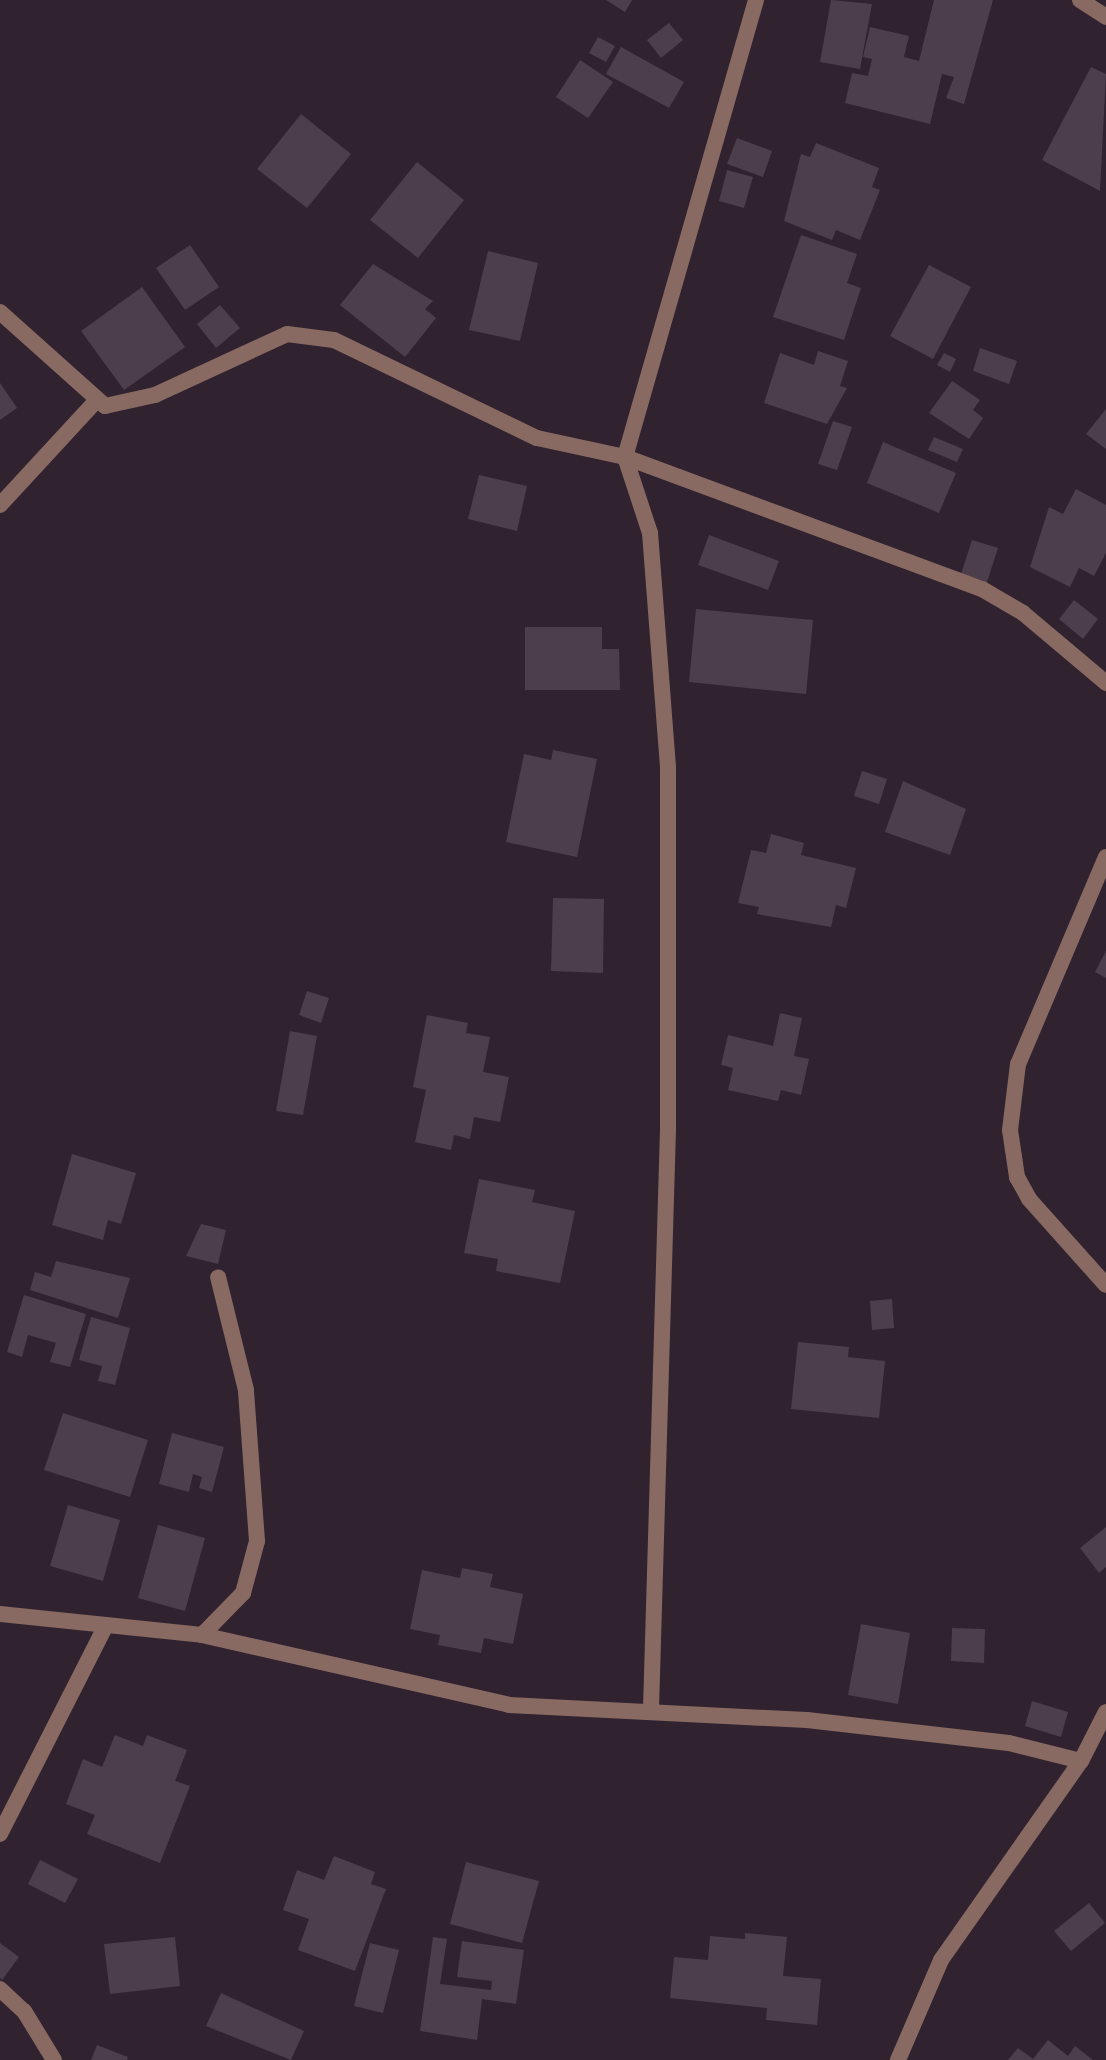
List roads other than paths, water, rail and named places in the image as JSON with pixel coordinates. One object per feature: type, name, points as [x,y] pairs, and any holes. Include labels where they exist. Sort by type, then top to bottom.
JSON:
[{"type":"street","points":[[651,1709],[668,1129],[668,767],[650,533],[625,457],[756,0]]},
{"type":"street","points":[[1080,0],[1106,17]]},
{"type":"street","points":[[0,312],[94,403]]},
{"type":"street","points":[[0,505],[94,403],[155,395],[271,339],[305,334],[334,340],[537,438],[625,457],[982,589],[1023,613],[1106,683]]},
{"type":"street","points":[[1106,857],[1018,1064],[1010,1130],[1017,1177],[1029,1199],[1106,1285]]},
{"type":"street","points":[[202,1635],[243,1593],[257,1541],[246,1390],[218,1277]]},
{"type":"street","points":[[0,1614],[202,1635],[509,1705],[651,1709],[1009,1743],[1081,1761]]},
{"type":"street","points":[[0,1834],[106,1625]]},
{"type":"street","points":[[898,2060],[941,1960],[1081,1761],[1106,1712]]},
{"type":"street","points":[[0,1989],[24,2011],[54,2060]]}]
